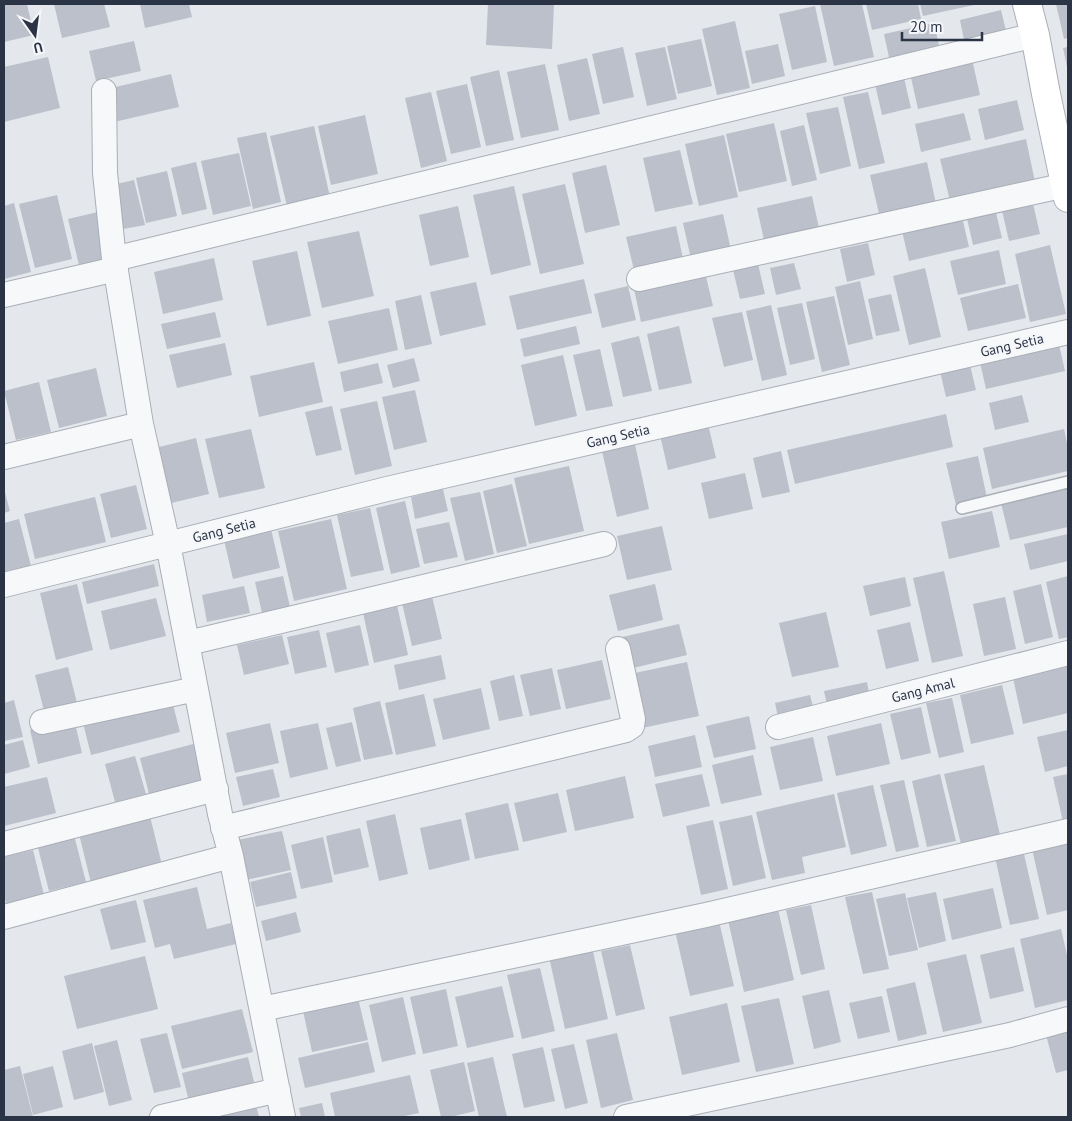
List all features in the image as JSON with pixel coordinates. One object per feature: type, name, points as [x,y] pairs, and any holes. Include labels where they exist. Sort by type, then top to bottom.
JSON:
[{"type":"main road","points":[[1027,4],[1046,94],[1062,132],[1067,192]]},
{"type":"street","points":[[4,295],[115,264],[1035,35]]},
{"type":"street","points":[[104,91],[105,173],[115,264],[141,424],[168,544],[223,828],[231,856],[283,1117]]},
{"type":"street","points":[[639,280],[1067,192]]},
{"type":"street","name":"Gang Setia","points":[[4,585],[387,489],[1068,332]]},
{"type":"street","points":[[4,457],[141,424]]},
{"type":"street","points":[[188,643],[604,544]]},
{"type":"street","points":[[223,828],[626,730],[632,726],[633,719],[618,649]]},
{"type":"street","name":"Gang Amal","points":[[778,727],[1068,653]]},
{"type":"street","points":[[42,722],[196,689]]},
{"type":"street","points":[[4,844],[216,788]]},
{"type":"street","points":[[262,1009],[706,915],[1068,831]]},
{"type":"street","points":[[4,917],[231,856]]},
{"type":"street","points":[[626,1117],[1010,1035],[1068,1019]]},
{"type":"street","points":[[162,1117],[278,1090]]},
{"type":"lane","points":[[962,508],[1068,482]]},
{"type":"building","points":[[4,4],[27,4],[34,35],[4,42]]},
{"type":"building","points":[[54,4],[104,4],[110,27],[62,38]]},
{"type":"building","points":[[140,4],[189,4],[192,17],[145,28]]},
{"type":"building","points":[[488,4],[554,4],[552,49],[486,45]]},
{"type":"building","points":[[820,4],[862,4],[874,57],[834,66]]},
{"type":"building","points":[[866,4],[918,4],[921,19],[872,30]]},
{"type":"building","points":[[920,4],[974,4],[974,5],[923,16]]},
{"type":"building","points":[[1056,4],[1068,4],[1068,38],[1064,39]]},
{"type":"building","points":[[815,6],[827,62],[792,70],[779,14]]},
{"type":"building","points":[[1001,10],[1007,35],[965,45],[960,20]]},
{"type":"building","points":[[735,21],[750,88],[717,95],[702,29]]},
{"type":"building","points":[[934,23],[940,50],[890,62],[884,34]]},
{"type":"building","points":[[701,39],[712,86],[678,94],[667,46]]},
{"type":"building","points":[[134,41],[141,71],[96,81],[89,51]]},
{"type":"building","points":[[778,44],[785,76],[752,84],[745,51]]},
{"type":"building","points":[[623,47],[634,97],[603,104],[592,54]]},
{"type":"building","points":[[665,47],[677,99],[647,106],[635,53]]},
{"type":"building","points":[[1068,47],[1068,67],[1067,67],[1063,48]]},
{"type":"building","points":[[48,57],[60,108],[4,122],[4,67]]},
{"type":"building","points":[[587,58],[600,114],[569,121],[557,65]]},
{"type":"building","points":[[972,59],[980,95],[918,109],[910,73]]},
{"type":"building","points":[[545,64],[559,130],[521,138],[507,72]]},
{"type":"building","points":[[499,70],[514,140],[486,146],[470,77]]},
{"type":"building","points":[[171,74],[179,107],[114,122],[107,89]]},
{"type":"building","points":[[904,78],[911,108],[882,115],[875,84]]},
{"type":"building","points":[[467,84],[481,147],[451,154],[436,91]]},
{"type":"building","points":[[431,92],[447,161],[421,168],[405,98]]},
{"type":"building","points":[[868,92],[885,163],[859,169],[843,97]]},
{"type":"building","points":[[1017,100],[1024,130],[985,140],[978,109]]},
{"type":"building","points":[[838,107],[851,166],[820,174],[806,113]]},
{"type":"building","points":[[964,113],[971,140],[921,152],[915,124]]},
{"type":"building","points":[[365,115],[378,174],[331,185],[318,126]]},
{"type":"building","points":[[774,123],[787,181],[739,192],[726,134]]},
{"type":"building","points":[[804,125],[817,180],[792,186],[780,131]]},
{"type":"building","points":[[314,126],[330,197],[287,206],[270,136]]},
{"type":"building","points":[[266,132],[281,202],[253,209],[237,138]]},
{"type":"building","points":[[724,135],[738,197],[699,206],[685,144]]},
{"type":"building","points":[[1026,139],[1035,182],[950,201],[940,159]]},
{"type":"building","points":[[680,150],[693,204],[655,212],[643,158]]},
{"type":"building","points":[[239,153],[251,206],[213,215],[201,161]]},
{"type":"building","points":[[196,162],[207,209],[182,215],[171,168]]},
{"type":"building","points":[[927,162],[936,204],[880,218],[870,175]]},
{"type":"building","points":[[606,165],[620,225],[585,233],[572,173]]},
{"type":"building","points":[[167,171],[177,216],[146,223],[136,178]]},
{"type":"building","points":[[134,180],[145,225],[118,230],[108,186]]},
{"type":"building","points":[[565,184],[584,264],[540,274],[522,194]]},
{"type":"building","points":[[514,186],[531,265],[491,275],[473,195]]},
{"type":"building","points":[[57,195],[72,259],[35,268],[19,204]]},
{"type":"building","points":[[1031,195],[1040,234],[1009,241],[1000,202]]},
{"type":"building","points":[[812,196],[819,228],[764,240],[757,208]]},
{"type":"building","points":[[14,203],[31,272],[4,279],[4,206]]},
{"type":"building","points":[[994,204],[1002,238],[973,245],[965,210]]},
{"type":"building","points":[[458,206],[469,257],[430,266],[419,215]]},
{"type":"building","points":[[98,212],[109,258],[79,265],[68,219]]},
{"type":"building","points":[[723,214],[731,250],[691,259],[683,223]]},
{"type":"building","points":[[962,217],[969,247],[909,261],[902,231]]},
{"type":"building","points":[[676,226],[684,263],[635,274],[626,237]]},
{"type":"building","points":[[359,231],[374,296],[322,308],[307,242]]},
{"type":"building","points":[[868,243],[875,275],[847,282],[840,249]]},
{"type":"building","points":[[1050,245],[1066,314],[1030,322],[1015,254]]},
{"type":"building","points":[[999,250],[1006,284],[958,295],[950,261]]},
{"type":"building","points":[[297,251],[311,316],[267,326],[252,261]]},
{"type":"building","points":[[214,258],[223,300],[163,314],[154,272]]},
{"type":"building","points":[[794,263],[801,289],[776,295],[770,268]]},
{"type":"building","points":[[758,264],[765,294],[740,299],[733,270]]},
{"type":"building","points":[[704,268],[713,306],[641,322],[633,284]]},
{"type":"building","points":[[925,268],[941,337],[909,345],[893,276]]},
{"type":"building","points":[[584,279],[592,313],[517,330],[509,296]]},
{"type":"building","points":[[860,281],[873,339],[848,345],[835,287]]},
{"type":"building","points":[[476,282],[486,325],[440,336],[430,292]]},
{"type":"building","points":[[1018,284],[1026,318],[968,331],[960,298]]},
{"type":"building","points":[[628,286],[636,320],[602,328],[594,294]]},
{"type":"building","points":[[891,294],[900,331],[876,336],[868,299]]},
{"type":"building","points":[[421,295],[432,344],[405,350],[395,301]]},
{"type":"building","points":[[834,296],[850,365],[822,372],[806,302]]},
{"type":"building","points":[[802,303],[815,359],[790,365],[777,308]]},
{"type":"building","points":[[771,305],[787,375],[762,381],[746,311]]},
{"type":"building","points":[[389,308],[398,350],[338,364],[328,321]]},
{"type":"building","points":[[215,312],[221,337],[167,349],[161,324]]},
{"type":"building","points":[[742,312],[753,360],[724,367],[712,318]]},
{"type":"building","points":[[576,326],[580,344],[524,357],[520,339]]},
{"type":"building","points":[[679,326],[692,383],[659,390],[647,334]]},
{"type":"building","points":[[639,336],[652,391],[623,397],[611,343]]},
{"type":"building","points":[[1058,340],[1065,371],[986,389],[979,358]]},
{"type":"building","points":[[225,343],[232,375],[177,388],[169,355]]},
{"type":"building","points":[[600,349],[613,406],[586,411],[573,355]]},
{"type":"building","points":[[563,355],[577,416],[535,426],[521,365]]},
{"type":"building","points":[[414,358],[420,381],[393,388],[387,365]]},
{"type":"building","points":[[969,361],[976,390],[946,397],[939,367]]},
{"type":"building","points":[[314,362],[323,402],[259,417],[250,376]]},
{"type":"building","points":[[378,363],[383,383],[344,392],[340,372]]},
{"type":"building","points":[[96,368],[107,416],[59,428],[47,380]]},
{"type":"building","points":[[39,382],[51,432],[16,440],[4,391]]},
{"type":"building","points":[[415,390],[427,442],[394,450],[382,397]]},
{"type":"building","points":[[1022,395],[1029,422],[995,430],[989,403]]},
{"type":"building","points":[[377,401],[392,466],[355,475],[340,409]]},
{"type":"building","points":[[332,406],[342,450],[316,456],[305,412]]},
{"type":"building","points":[[946,414],[953,447],[795,484],[787,450]]},
{"type":"building","points":[[708,424],[716,458],[668,470],[660,435]]},
{"type":"building","points":[[251,429],[265,488],[219,498],[205,439]]},
{"type":"building","points":[[1064,429],[1068,448],[1068,471],[992,489],[983,448]]},
{"type":"building","points":[[196,438],[209,494],[167,504],[155,448]]},
{"type":"building","points":[[635,444],[649,509],[617,517],[602,451]]},
{"type":"building","points":[[781,451],[790,492],[762,498],[753,458]]},
{"type":"building","points":[[978,456],[987,498],[956,505],[946,463]]},
{"type":"building","points":[[569,466],[584,531],[529,544],[514,478]]},
{"type":"building","points":[[745,473],[753,509],[709,519],[701,483]]},
{"type":"building","points":[[512,484],[527,546],[497,553],[483,491]]},
{"type":"building","points":[[136,485],[147,529],[111,538],[100,494]]},
{"type":"building","points":[[1068,488],[1068,527],[1010,540],[1001,503]]},
{"type":"building","points":[[4,489],[10,511],[4,513]]},
{"type":"building","points":[[443,489],[448,511],[415,519],[411,497]]},
{"type":"building","points":[[480,492],[494,554],[465,561],[450,498]]},
{"type":"building","points":[[95,497],[106,542],[35,559],[24,514]]},
{"type":"building","points":[[405,501],[420,567],[391,574],[376,508]]},
{"type":"building","points":[[370,508],[384,570],[351,577],[337,515]]},
{"type":"building","points":[[992,511],[1000,547],[949,559],[941,522]]},
{"type":"building","points":[[19,519],[31,566],[4,572],[4,523]]},
{"type":"building","points":[[331,519],[347,589],[294,601],[278,531]]},
{"type":"building","points":[[449,522],[458,557],[424,564],[416,529]]},
{"type":"building","points":[[662,526],[672,570],[627,580],[617,536]]},
{"type":"building","points":[[271,529],[280,568],[233,579],[224,540]]},
{"type":"building","points":[[1068,534],[1068,561],[1030,570],[1024,544]]},
{"type":"building","points":[[154,564],[159,586],[87,604],[82,582]]},
{"type":"building","points":[[944,571],[963,656],[932,663],[913,578]]},
{"type":"building","points":[[283,576],[290,607],[262,613],[255,582]]},
{"type":"building","points":[[1068,576],[1068,637],[1059,639],[1046,582]]},
{"type":"building","points":[[905,577],[911,606],[870,616],[863,586]]},
{"type":"building","points":[[77,584],[93,650],[56,660],[40,593]]},
{"type":"building","points":[[655,584],[663,620],[618,631],[609,595]]},
{"type":"building","points":[[1041,584],[1053,637],[1025,644],[1013,591]]},
{"type":"building","points":[[244,586],[250,613],[207,622],[202,595]]},
{"type":"building","points":[[431,592],[442,639],[412,646],[401,599]]},
{"type":"building","points":[[1005,597],[1016,649],[984,656],[973,604]]},
{"type":"building","points":[[156,598],[166,636],[110,650],[101,611]]},
{"type":"building","points":[[397,605],[408,655],[374,663],[363,613]]},
{"type":"building","points":[[826,612],[839,667],[792,677],[779,623]]},
{"type":"building","points":[[910,622],[919,661],[886,669],[877,630]]},
{"type":"building","points":[[679,624],[687,655],[625,670],[618,638]]},
{"type":"building","points":[[360,625],[369,665],[335,673],[326,633]]},
{"type":"building","points":[[319,630],[327,667],[295,674],[287,637]]},
{"type":"building","points":[[282,635],[289,664],[244,675],[237,645]]},
{"type":"building","points":[[441,655],[446,679],[399,690],[394,665]]},
{"type":"building","points":[[602,660],[611,699],[566,709],[557,670]]},
{"type":"building","points":[[687,662],[699,716],[642,728],[630,674]]},
{"type":"building","points":[[1068,666],[1068,713],[1023,724],[1013,678]]},
{"type":"building","points":[[68,667],[78,707],[45,715],[35,675]]},
{"type":"building","points":[[552,668],[561,709],[530,716],[520,675]]},
{"type":"building","points":[[514,675],[523,716],[499,721],[490,681]]},
{"type":"building","points":[[867,682],[870,699],[828,709],[824,691]]},
{"type":"building","points":[[1002,685],[1014,734],[971,744],[960,695]]},
{"type":"building","points":[[481,688],[490,729],[443,740],[433,699]]},
{"type":"building","points":[[424,694],[436,746],[396,755],[385,703]]},
{"type":"building","points":[[810,695],[815,714],[779,722],[775,703]]},
{"type":"building","points":[[171,697],[180,732],[91,755],[82,719]]},
{"type":"building","points":[[952,698],[964,752],[939,758],[926,703]]},
{"type":"building","points":[[14,700],[23,737],[4,741],[4,703]]},
{"type":"building","points":[[380,701],[393,754],[364,760],[353,708]]},
{"type":"building","points":[[921,707],[931,753],[901,760],[890,714]]},
{"type":"building","points":[[749,716],[756,749],[714,758],[706,726]]},
{"type":"building","points":[[74,719],[82,753],[38,764],[30,730]]},
{"type":"building","points":[[352,722],[361,761],[336,767],[326,728]]},
{"type":"building","points":[[270,723],[279,763],[235,773],[226,733]]},
{"type":"building","points":[[318,723],[328,769],[290,778],[280,731]]},
{"type":"building","points":[[881,723],[890,764],[836,776],[827,736]]},
{"type":"building","points":[[1068,730],[1068,766],[1045,772],[1037,737]]},
{"type":"building","points":[[695,735],[702,767],[655,777],[648,746]]},
{"type":"building","points":[[813,737],[823,781],[780,790],[770,747]]},
{"type":"building","points":[[23,740],[30,767],[4,774],[4,745]]},
{"type":"building","points":[[197,743],[208,787],[151,802],[140,758]]},
{"type":"building","points":[[753,755],[762,795],[721,804],[712,765]]},
{"type":"building","points":[[135,756],[146,794],[115,802],[105,764]]},
{"type":"building","points":[[984,765],[1000,835],[961,844],[944,774]]},
{"type":"building","points":[[273,769],[280,797],[243,806],[236,777]]},
{"type":"building","points":[[702,774],[710,806],[663,817],[655,784]]},
{"type":"building","points":[[940,774],[956,841],[927,847],[912,781]]},
{"type":"building","points":[[1068,774],[1068,821],[1063,822],[1053,777]]},
{"type":"building","points":[[625,776],[634,818],[575,831],[566,790]]},
{"type":"building","points":[[47,777],[56,813],[4,826],[4,787]]},
{"type":"building","points":[[904,780],[919,847],[896,852],[880,785]]},
{"type":"building","points":[[873,785],[887,846],[851,855],[837,793]]},
{"type":"building","points":[[558,793],[567,832],[523,842],[514,803]]},
{"type":"building","points":[[834,794],[846,847],[802,857],[805,873],[772,880],[756,812]]},
{"type":"building","points":[[508,803],[519,850],[475,859],[465,813]]},
{"type":"building","points":[[395,814],[408,874],[379,881],[366,821]]},
{"type":"building","points":[[752,815],[766,878],[733,886],[719,822]]},
{"type":"building","points":[[150,816],[162,865],[91,883],[79,834]]},
{"type":"building","points":[[461,819],[470,860],[429,870],[420,828]]},
{"type":"building","points":[[713,820],[728,889],[701,895],[686,826]]},
{"type":"building","points":[[360,828],[369,867],[334,875],[326,836]]},
{"type":"building","points":[[282,831],[291,870],[246,880],[237,840]]},
{"type":"building","points":[[74,835],[86,882],[49,891],[37,844]]},
{"type":"building","points":[[323,837],[333,882],[301,889],[291,845]]},
{"type":"building","points":[[1068,841],[1068,910],[1047,915],[1032,849]]},
{"type":"building","points":[[33,850],[45,899],[7,908],[4,894],[4,857]]},
{"type":"building","points":[[1023,850],[1039,919],[1010,925],[995,857]]},
{"type":"building","points":[[291,872],[297,898],[256,907],[250,882]]},
{"type":"building","points":[[197,887],[207,929],[231,923],[236,944],[174,959],[170,944],[155,948],[143,900]]},
{"type":"building","points":[[993,888],[1002,928],[952,940],[943,899]]},
{"type":"building","points":[[872,892],[889,969],[863,974],[845,897]]},
{"type":"building","points":[[936,892],[946,941],[919,948],[907,898]]},
{"type":"building","points":[[905,893],[918,950],[889,956],[876,899]]},
{"type":"building","points":[[136,900],[146,942],[111,950],[100,909]]},
{"type":"building","points":[[811,905],[825,969],[801,975],[786,910]]},
{"type":"building","points":[[778,909],[794,980],[744,992],[728,920]]},
{"type":"building","points":[[296,912],[301,932],[266,941],[261,921]]},
{"type":"building","points":[[719,921],[734,986],[690,996],[675,931]]},
{"type":"building","points":[[1061,929],[1068,959],[1068,1000],[1035,1008],[1020,939]]},
{"type":"building","points":[[630,945],[645,1009],[616,1016],[601,951]]},
{"type":"building","points":[[592,947],[608,1019],[565,1029],[549,957]]},
{"type":"building","points":[[1014,947],[1024,991],[990,999],[980,955]]},
{"type":"building","points":[[966,954],[982,1023],[943,1032],[927,963]]},
{"type":"building","points":[[145,956],[158,1009],[77,1029],[64,976]]},
{"type":"building","points":[[540,968],[555,1031],[522,1039],[507,975]]},
{"type":"building","points":[[915,982],[927,1034],[898,1041],[886,989]]},
{"type":"building","points":[[502,986],[514,1037],[467,1048],[455,997]]},
{"type":"building","points":[[446,989],[458,1046],[423,1054],[410,997]]},
{"type":"building","points":[[829,990],[841,1042],[814,1049],[802,996]]},
{"type":"building","points":[[882,996],[890,1032],[858,1039],[849,1003]]},
{"type":"building","points":[[403,997],[416,1054],[382,1062],[369,1005]]},
{"type":"building","points":[[358,998],[368,1040],[312,1052],[303,1011]]},
{"type":"building","points":[[779,998],[794,1064],[756,1072],[741,1006]]},
{"type":"building","points":[[727,1003],[740,1062],[682,1075],[669,1017]]},
{"type":"building","points":[[242,1009],[253,1052],[182,1069],[171,1026]]},
{"type":"building","points":[[1068,1021],[1068,1070],[1056,1073],[1044,1027]]},
{"type":"building","points":[[167,1033],[181,1087],[154,1093],[140,1039]]},
{"type":"building","points":[[617,1033],[633,1100],[601,1108],[586,1040]]},
{"type":"building","points":[[117,1040],[132,1100],[109,1106],[94,1046]]},
{"type":"building","points":[[368,1042],[375,1072],[305,1088],[298,1058]]},
{"type":"building","points":[[92,1043],[104,1092],[74,1100],[62,1051]]},
{"type":"building","points":[[574,1044],[588,1103],[565,1109],[551,1049]]},
{"type":"building","points":[[543,1047],[555,1101],[524,1108],[512,1054]]},
{"type":"building","points":[[248,1057],[257,1094],[191,1110],[182,1073]]},
{"type":"building","points":[[493,1057],[507,1117],[479,1117],[467,1063]]},
{"type":"building","points":[[464,1062],[475,1111],[450,1117],[441,1117],[430,1070]]},
{"type":"building","points":[[20,1066],[33,1117],[4,1117],[4,1070]]},
{"type":"building","points":[[53,1066],[63,1107],[33,1115],[23,1074]]},
{"type":"building","points":[[410,1075],[419,1113],[400,1117],[335,1117],[330,1093]]},
{"type":"building","points":[[322,1103],[325,1117],[301,1117],[299,1108]]},
{"type":"building","points":[[256,1105],[259,1117],[211,1117]]}]
